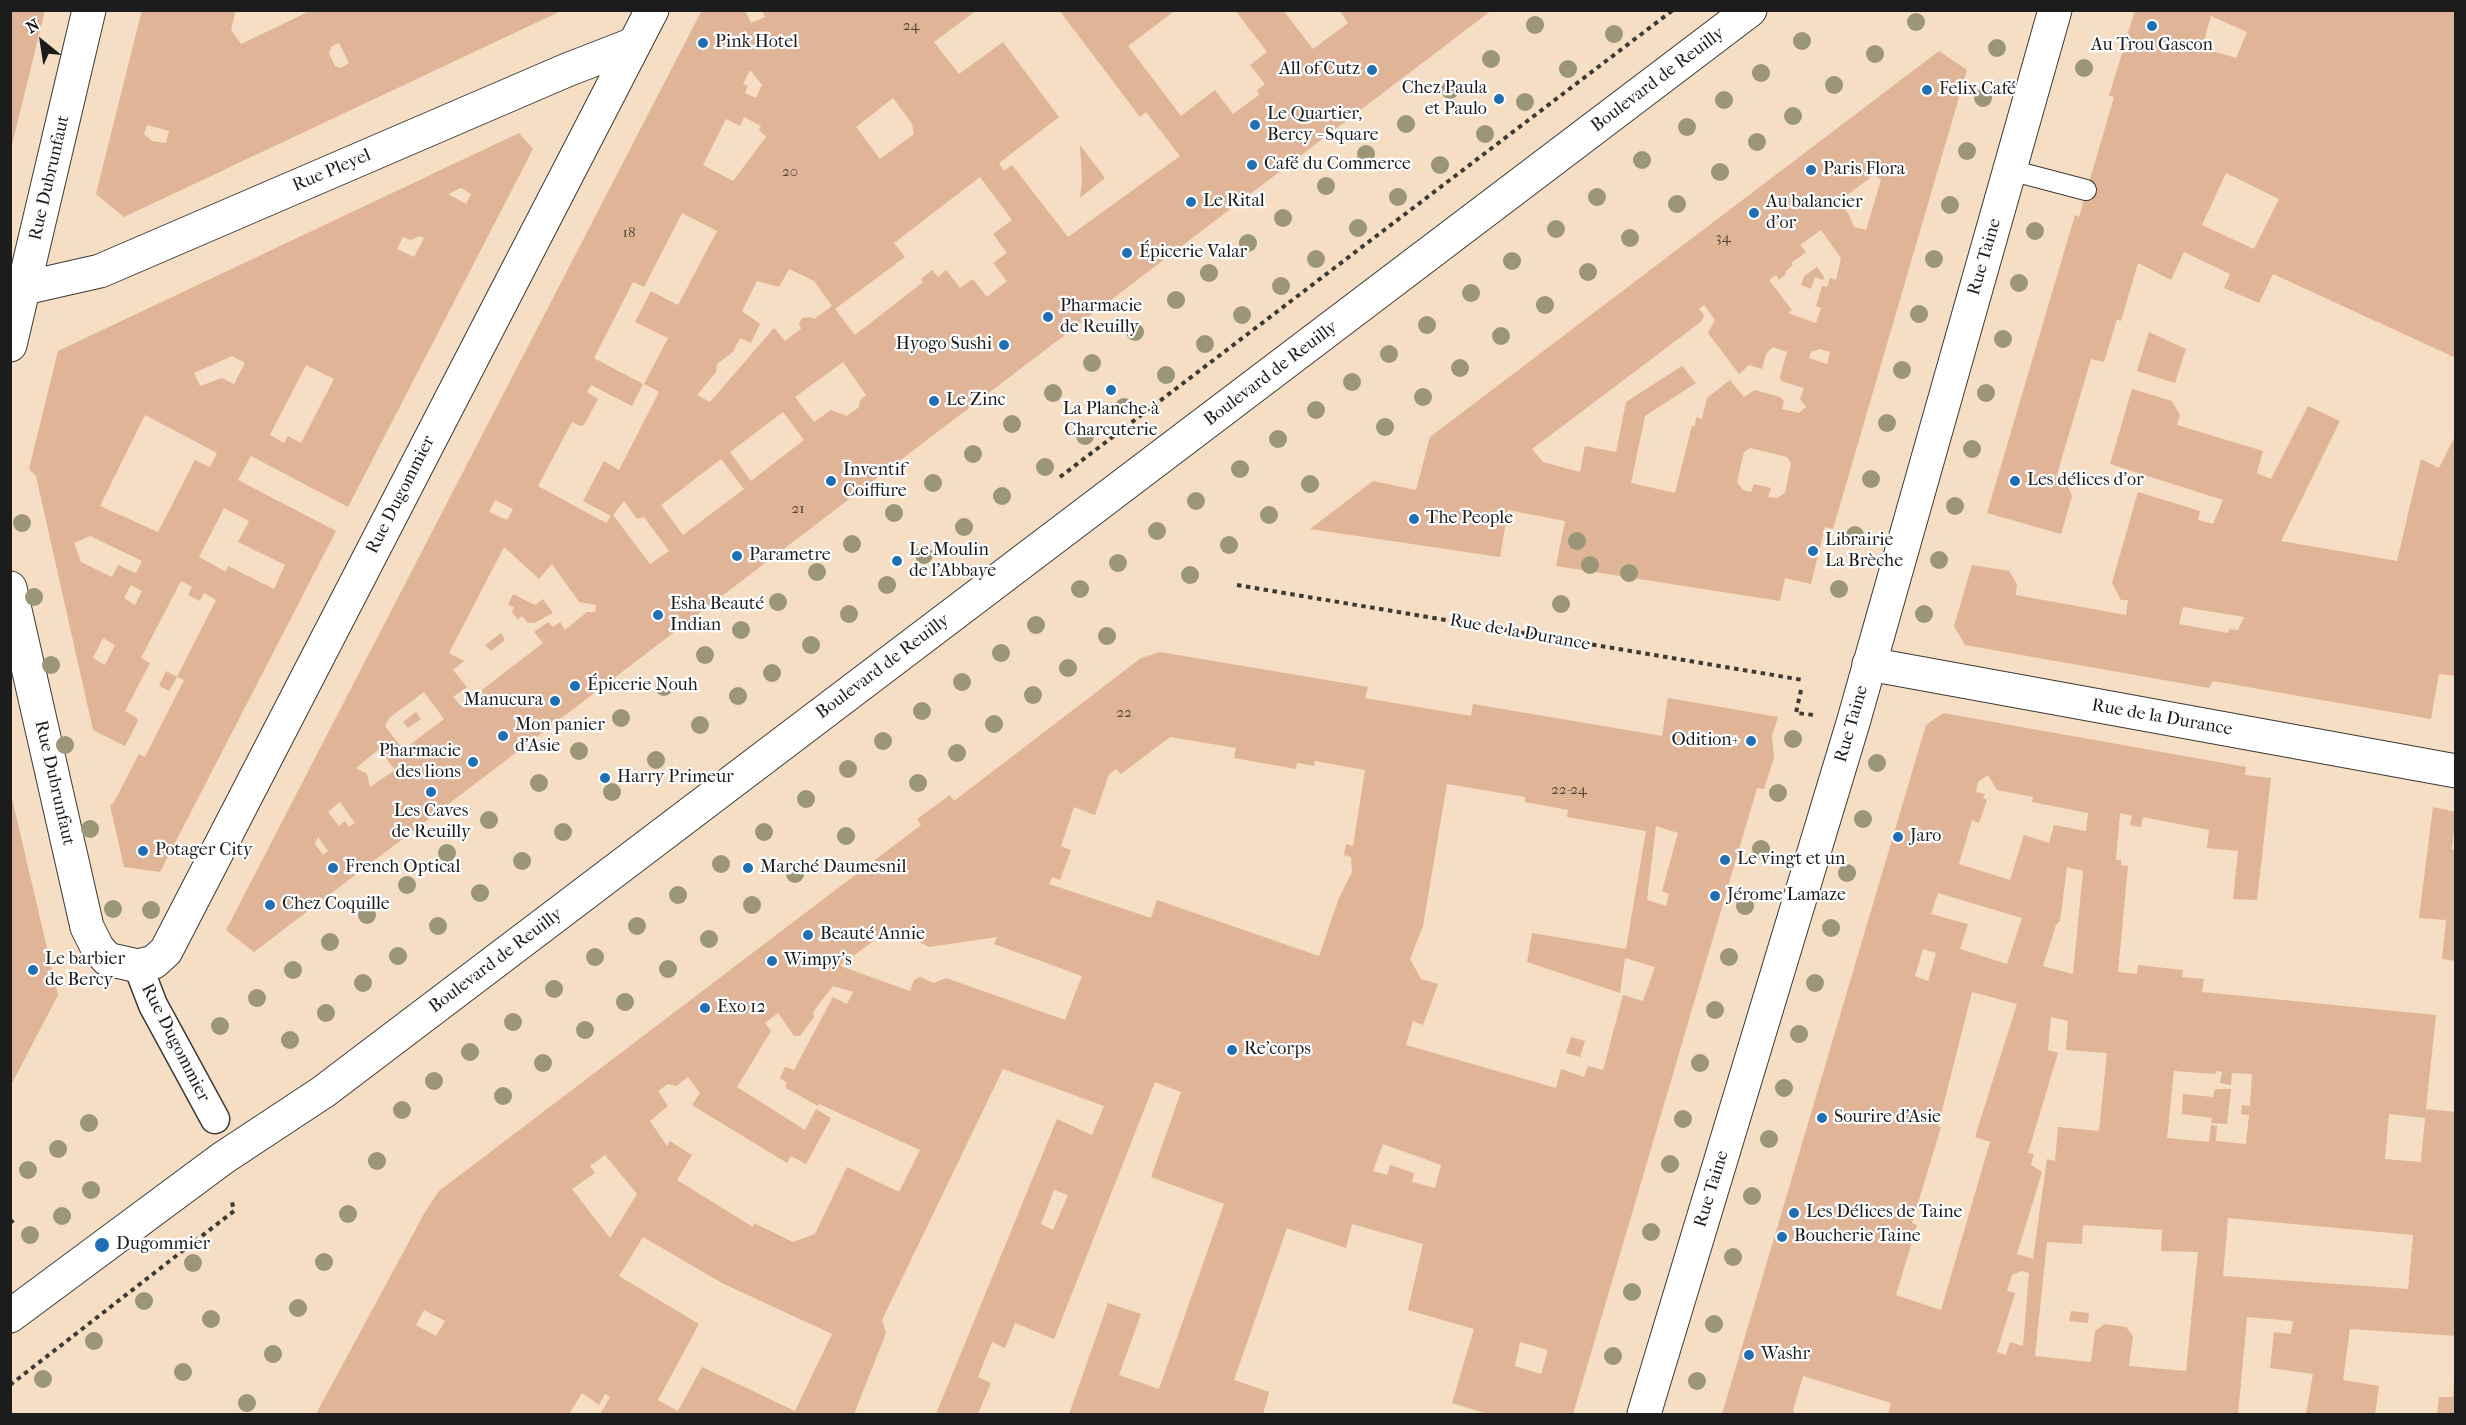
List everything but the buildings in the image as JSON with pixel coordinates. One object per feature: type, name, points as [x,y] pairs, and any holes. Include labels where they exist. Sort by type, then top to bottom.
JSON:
[{"type":"street","name":"Rue Dubrunfaut","points":[[10,345],[26,288],[89,10]]},
{"type":"street","name":"Rue Dugommier","points":[[215,1119],[130,964],[154,962],[166,951],[652,10]]},
{"type":"street","name":"Boulevard de Reuilly","points":[[10,1316],[223,1158],[323,1092],[1750,10]]},
{"type":"street","name":"Rue Taine","points":[[1644,1414],[1869,664],[2010,170],[2047,17]]},
{"type":"street","name":"Rue Pleyel","points":[[26,288],[100,271],[567,70],[634,44]]},
{"type":"street","name":"Rue Dubrunfaut","points":[[10,588],[87,927],[97,948],[107,959],[130,964]]},
{"type":"street","name":"Rue de la Durance","points":[[1869,664],[2456,771]]},
{"type":"lane","points":[[2010,170],[2086,190]]},
{"type":"path","name":"Rue de la Durance","points":[[1237,585],[1803,680]]},
{"type":"path","points":[[1801,690],[1796,713],[1816,715]]},
{"type":"path","points":[[10,1385],[234,1211]]},
{"type":"path","points":[[10,1223],[15,1219]]},
{"type":"place","name":"Au Trou Gascon","points":[[2152,26]]},
{"type":"place","name":"Pink Hotel","points":[[703,43]]},
{"type":"place","name":"All of Cutz","points":[[1372,70]]},
{"type":"place","name":"Felix Café","points":[[1927,90]]},
{"type":"place","name":"Chez Paula et Paulo","points":[[1499,99]]},
{"type":"place","name":"Le Quartier, Bercy - Square","points":[[1255,125]]},
{"type":"place","name":"Café du Commerce","points":[[1252,165]]},
{"type":"place","name":"Paris Flora","points":[[1811,170]]},
{"type":"place","name":"Le Rital","points":[[1191,202]]},
{"type":"place","name":"Au balancier d'or","points":[[1754,213]]},
{"type":"place","name":"Épicerie Valar","points":[[1127,253]]},
{"type":"place","name":"Pharmacie de Reuilly","points":[[1048,317]]},
{"type":"place","name":"Hyogo Sushi","points":[[1004,345]]},
{"type":"place","name":"La Planche à Charcuterie","points":[[1111,390]]},
{"type":"place","name":"Le Zinc","points":[[934,401]]},
{"type":"place","name":"Inventif Coiffure","points":[[831,481]]},
{"type":"place","name":"Les délices d'or","points":[[2015,481]]},
{"type":"place","name":"The People","points":[[1414,519]]},
{"type":"place","name":"Librairie La Brèche","points":[[1813,551]]},
{"type":"place","name":"Parametre","points":[[737,556]]},
{"type":"place","name":"Le Moulin de l'Abbaye","points":[[897,561]]},
{"type":"place","name":"Esha Beauté Indian","points":[[658,615]]},
{"type":"place","name":"Épicerie Nouh","points":[[575,686]]},
{"type":"place","name":"Manucura","points":[[555,701]]},
{"type":"place","name":"Mon panier d'Asie","points":[[503,736]]},
{"type":"place","name":"Odition+","points":[[1751,741]]},
{"type":"place","name":"Pharmacie des lions","points":[[473,762]]},
{"type":"place","name":"Harry Primeur","points":[[605,778]]},
{"type":"place","name":"Les Caves de Reuilly","points":[[431,792]]},
{"type":"place","name":"Jaro","points":[[1898,837]]},
{"type":"place","name":"Potager City","points":[[143,851]]},
{"type":"place","name":"Le vingt et un","points":[[1725,860]]},
{"type":"place","name":"French Optical","points":[[333,868]]},
{"type":"place","name":"Marché Daumesnil","points":[[748,868]]},
{"type":"place","name":"Jérome Lamaze","points":[[1715,896]]},
{"type":"place","name":"Chez Coquille","points":[[270,905]]},
{"type":"place","name":"Beauté Annie","points":[[808,935]]},
{"type":"place","name":"Wimpy’s","points":[[772,961]]},
{"type":"place","name":"Le barbier de Bercy","points":[[33,970]]},
{"type":"place","name":"Exo 12","points":[[705,1008]]},
{"type":"place","name":"Re'corps","points":[[1232,1050]]},
{"type":"place","name":"Sourire d'Asie","points":[[1822,1118]]},
{"type":"place","name":"Les Délices de Taine","points":[[1794,1213]]},
{"type":"place","name":"Boucherie Taine","points":[[1782,1237]]},
{"type":"place","name":"Dugommier","points":[[102,1245]]},
{"type":"place","name":"Washr","points":[[1749,1355]]}]
